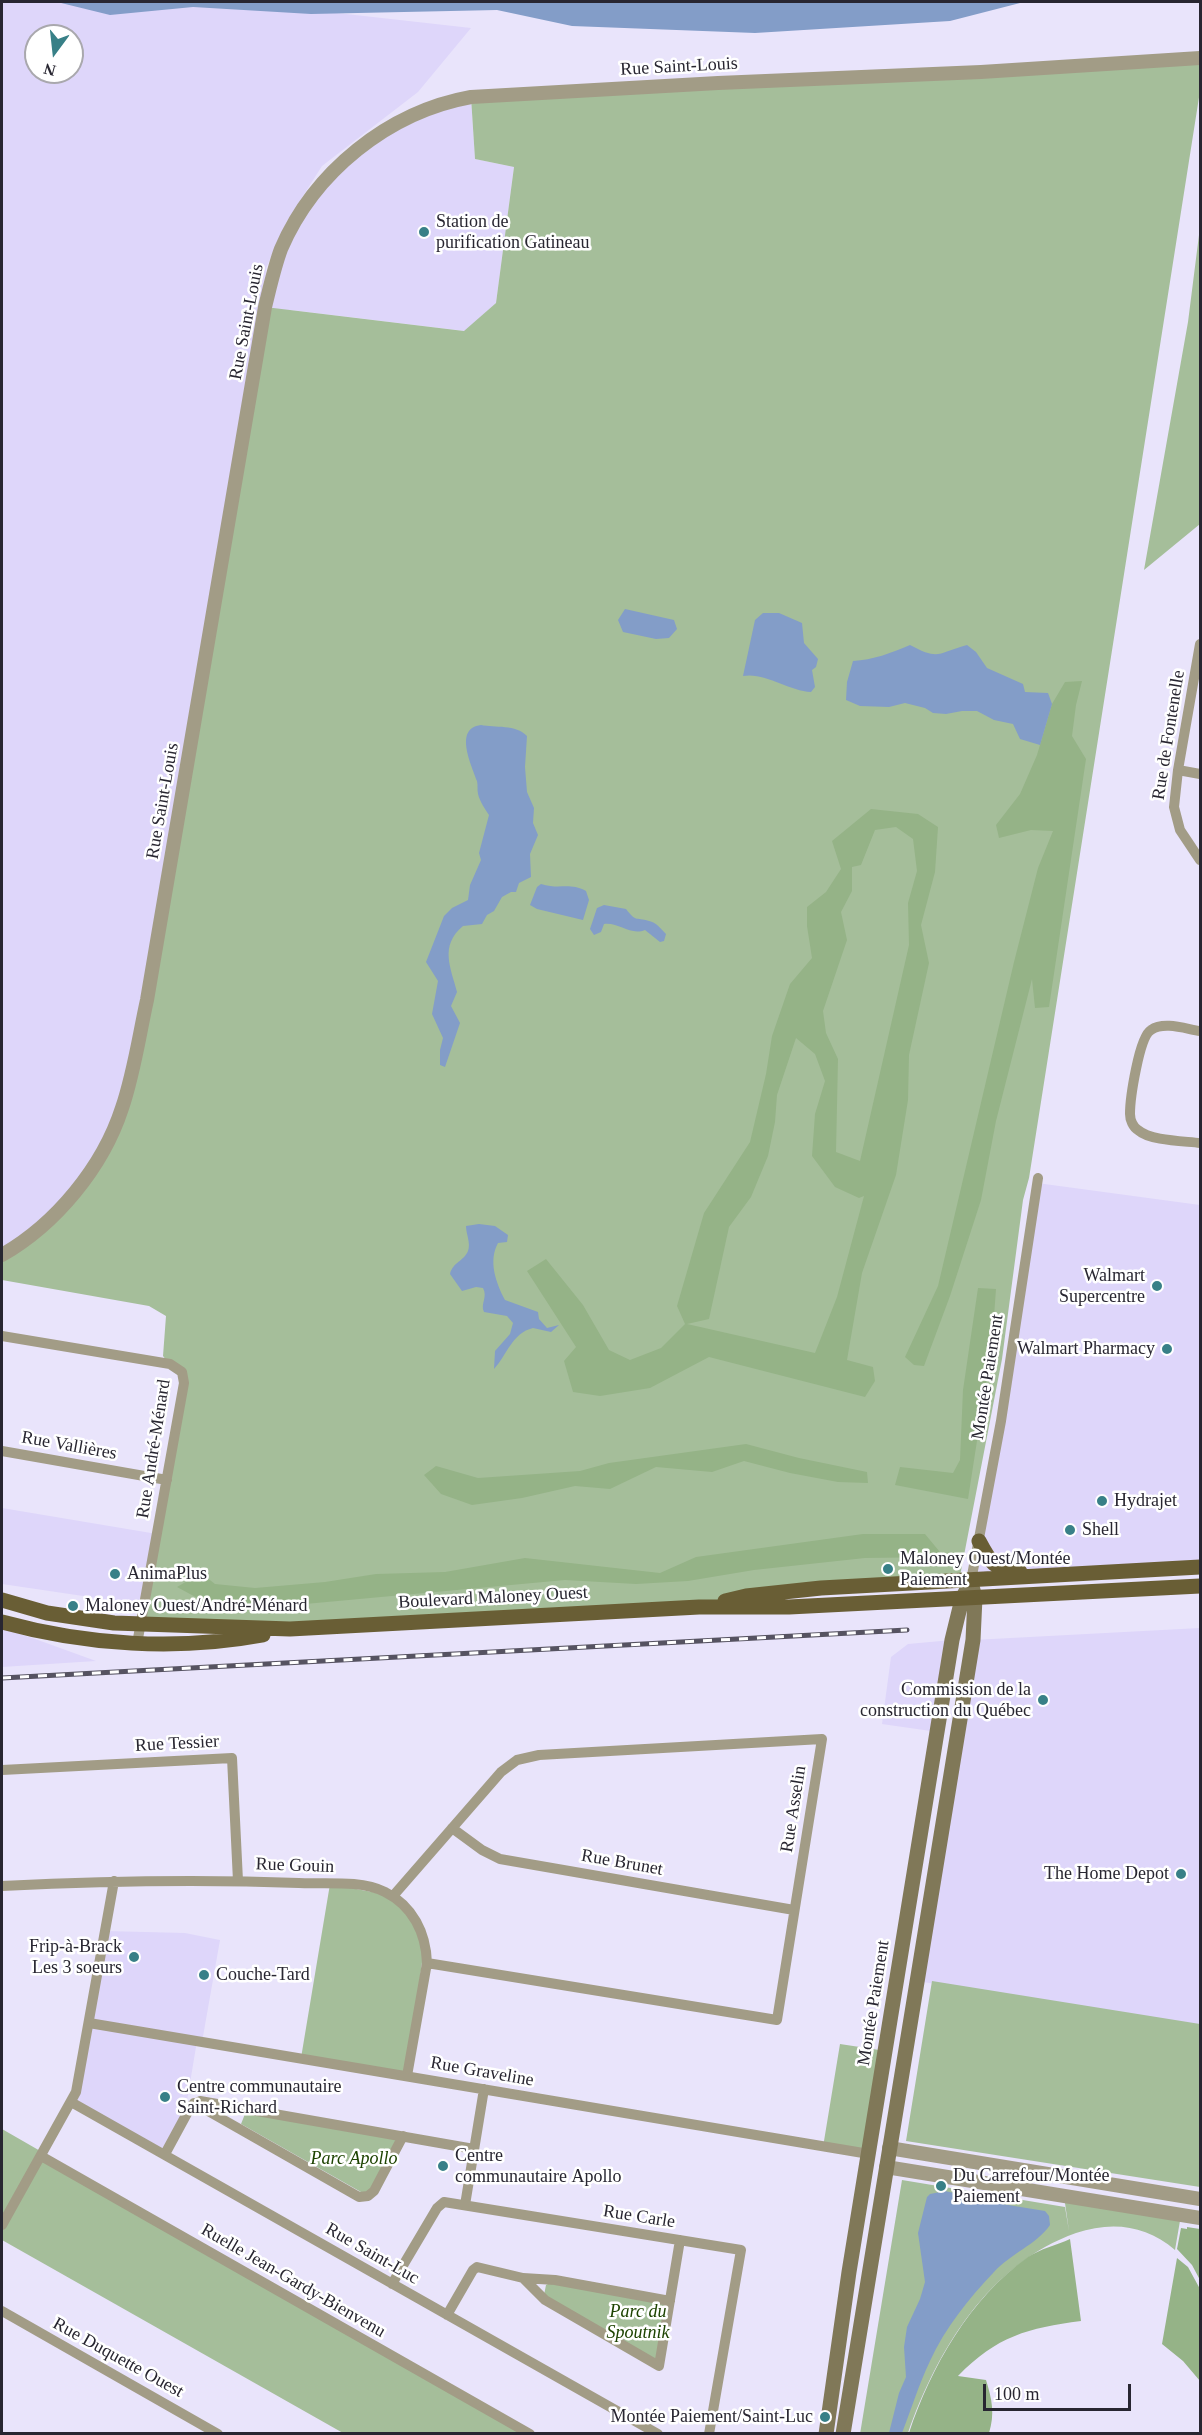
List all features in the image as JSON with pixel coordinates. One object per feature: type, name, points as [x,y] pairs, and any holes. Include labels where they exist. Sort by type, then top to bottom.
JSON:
[{"type":"main road","points":[[979,1541],[988,1559],[1001,1569],[1058,1575]]},
{"type":"main road","name":"Boulevard Maloney Ouest","points":[[699,1607],[746,1596],[821,1588],[1200,1567]]},
{"type":"main road","name":"Montée Paiement","points":[[843,2433],[973,1640],[969,1598],[971,1581]]},
{"type":"main road","name":"Boulevard Maloney Ouest","points":[[2,1600],[71,1617],[141,1624],[291,1629],[699,1607],[789,1607],[1200,1586]]},
{"type":"main road","name":"Montée Paiement","points":[[826,2433],[953,1634],[969,1598]]},
{"type":"main road","name":"Boulevard Maloney Ouest","points":[[2,1622],[64,1635],[137,1644],[239,1639],[291,1629]]},
{"type":"main road","points":[[869,2154],[889,2148]]},
{"type":"main road","points":[[869,2154],[886,2167]]},
{"type":"street","name":"Rue Saint-Louis","points":[[2,1255],[43,1224],[69,1198],[104,1150],[123,1107],[147,1000],[265,307],[277,262],[291,229],[312,197],[338,166],[365,144],[396,124],[437,105],[471,97],[718,83],[981,72],[1200,58]]},
{"type":"street","name":"Rue de Fontenelle","points":[[1200,644],[1178,770],[1175,816],[1180,830],[1200,860]]},
{"type":"street","points":[[1178,770],[1200,774]]},
{"type":"street","points":[[1200,1031],[1162,1026],[1146,1034],[1141,1046],[1130,1114],[1134,1126],[1143,1134],[1200,1143]]},
{"type":"street","name":"Montée Paiement","points":[[971,1581],[1001,1421],[1038,1178]]},
{"type":"street","name":"Rue André-Ménard","points":[[2,1336],[170,1364],[179,1369],[184,1377],[137,1644]]},
{"type":"street","name":"Rue Vallières","points":[[2,1451],[167,1480]]},
{"type":"street","name":"Rue Asselin","points":[[393,1896],[509,1764],[527,1757],[822,1739],[777,2020],[427,1963]]},
{"type":"street","name":"Rue Tessier","points":[[2,1770],[232,1758],[238,1881]]},
{"type":"street","name":"Rue Brunet","points":[[452,1828],[482,1850],[500,1859],[794,1910]]},
{"type":"street","points":[[2,2226],[76,2092],[114,1881]]},
{"type":"street","name":"Rue Gouin","points":[[2,1886],[114,1881],[238,1881],[360,1885],[383,1891],[393,1896],[411,1914],[422,1932],[427,1963],[407,2076]]},
{"type":"street","name":"Rue Graveline","points":[[88,2023],[869,2154]]},
{"type":"street","points":[[465,2205],[484,2089]]},
{"type":"street","points":[[165,2154],[194,2103],[200,2101],[474,2149]]},
{"type":"street","name":"Rue Saint-Luc","points":[[71,2102],[658,2433]]},
{"type":"street","points":[[194,2103],[358,2197],[368,2196],[374,2191],[403,2136]]},
{"type":"street","points":[[889,2148],[1200,2199]]},
{"type":"street","name":"Ruelle Jean-Gardy-Bienvenu","points":[[41,2156],[530,2433]]},
{"type":"street","points":[[886,2167],[1200,2218]]},
{"type":"street","name":"Rue Carle","points":[[392,2284],[439,2204],[444,2202],[741,2250],[709,2433]]},
{"type":"street","points":[[523,2278],[545,2300],[660,2366],[680,2240]]},
{"type":"street","points":[[447,2315],[473,2270],[477,2267],[523,2278],[555,2280],[670,2301]]},
{"type":"street","name":"Rue Duquette Ouest","points":[[2,2311],[218,2433]]},
{"type":"shaded area","points":[[2,2],[239,2],[471,28],[418,92],[322,166],[287,221],[266,268],[265,303],[291,229],[365,144],[471,97],[475,159],[514,167],[496,303],[465,331],[291,310],[133,1070],[87,1176],[2,1254]]},
{"type":"shaded area","points":[[1037,1183],[1200,1205],[1200,1567],[971,1581]]},
{"type":"shaded area","points":[[2,1508],[157,1534],[144,1605],[2,1584]]},
{"type":"shaded area","points":[[2,1628],[38,1640],[96,1661],[2,1667]]},
{"type":"shaded area","points":[[1200,1628],[1200,2027],[917,1981],[973,1640]]},
{"type":"shaded area","points":[[952,1640],[938,1732],[882,1724],[891,1657],[908,1644]]},
{"type":"shaded area","points":[[105,1931],[185,1933],[220,1940],[202,2042],[197,2041],[184,2119],[165,2154],[71,2102]]},
{"type":"green space","points":[[1200,58],[1200,91],[1029,1178],[1023,1200],[1002,1359],[960,1576],[699,1607],[455,1620],[141,1624],[184,1383],[163,1356],[166,1316],[149,1306],[2,1280],[2,1255],[69,1198],[123,1107],[265,307],[464,331],[496,303],[514,167],[475,159],[471,97]]},
{"type":"green space","points":[[1200,227],[1200,524],[1144,570],[1188,322]]},
{"type":"green space","points":[[1082,681],[1072,736],[1086,759],[1049,1007],[1035,1008],[1032,979],[996,1121],[981,1200],[950,1296],[924,1366],[914,1365],[905,1357],[938,1286],[1014,962],[1038,868],[1053,831],[1031,830],[999,838],[996,825],[1020,794],[1037,755],[1052,704],[1065,682]]},
{"type":"green space","points":[[871,809],[918,814],[938,827],[935,872],[921,925],[929,963],[909,1055],[908,1100],[896,1175],[862,1273],[847,1360],[873,1367],[875,1381],[865,1397],[709,1357],[650,1388],[600,1396],[573,1392],[564,1361],[576,1347],[527,1271],[546,1259],[583,1305],[609,1350],[630,1360],[661,1348],[685,1324],[677,1306],[704,1213],[750,1142],[766,1074],[772,1036],[790,984],[812,958],[807,926],[807,907],[826,892],[841,869],[832,841]],"holes":[[[896,827],[913,839],[917,871],[908,903],[909,945],[860,1161],[836,1152],[838,1059],[826,1033],[823,1011],[847,940],[841,912],[852,891],[852,867],[861,865],[875,830]],[[796,1038],[815,1054],[825,1081],[815,1114],[812,1156],[835,1187],[859,1198],[864,1196],[837,1297],[815,1353],[687,1324],[709,1319],[729,1227],[751,1197],[768,1156],[775,1122],[777,1095]]]},
{"type":"green space","points":[[978,1288],[996,1289],[992,1344],[968,1499],[895,1485],[900,1467],[953,1473],[960,1460],[963,1390]]},
{"type":"green space","points":[[746,1444],[867,1472],[868,1483],[838,1482],[744,1461],[712,1472],[656,1467],[610,1489],[575,1486],[522,1498],[472,1505],[441,1494],[424,1475],[436,1466],[478,1478],[580,1471],[609,1463]]},
{"type":"green space","points":[[863,1534],[925,1534],[944,1557],[865,1558],[754,1570],[688,1581],[636,1584],[565,1580],[262,1608],[214,1607],[177,1587],[201,1573],[215,1584],[255,1588],[325,1582],[376,1574],[445,1572],[525,1558],[660,1573],[696,1557]]},
{"type":"green space","points":[[330,1884],[393,1896],[425,1940],[407,2076],[301,2058]]},
{"type":"green space","points":[[932,1981],[1200,2024],[1200,2187],[906,2141]]},
{"type":"green space","points":[[840,2044],[886,2051],[869,2154],[823,2147]]},
{"type":"green space","name":"Parc Apollo","points":[[252,2110],[403,2136],[368,2196],[241,2124],[245,2114]]},
{"type":"green space","points":[[2,2129],[530,2433],[343,2433],[2,2240]]},
{"type":"green space","points":[[902,2180],[1065,2207],[1069,2231],[1064,2196],[1181,2215],[1175,2250],[1140,2230],[1115,2227],[1089,2229],[1045,2247],[1017,2266],[992,2288],[970,2314],[934,2371],[908,2433],[860,2434]]},
{"type":"green space","points":[[1187,2227],[1200,2229],[1200,2280],[1192,2265],[1177,2249],[1181,2228],[1187,2229]]},
{"type":"green space","points":[[1070,2239],[1081,2321],[1045,2327],[1014,2336],[972,2362],[958,2376],[986,2380],[992,2406],[989,2433],[909,2433],[941,2359],[971,2313],[1007,2274],[1028,2257]]},
{"type":"green space","points":[[1177,2258],[1188,2267],[1200,2289],[1200,2381],[1183,2361],[1162,2344]]},
{"type":"green space","name":"Parc du Spoutnik","points":[[550,2283],[670,2301],[659,2366],[544,2295],[546,2285]]},
{"type":"water","points":[[57,2],[1024,2],[950,21],[755,33],[572,26],[497,10],[311,14],[193,7],[110,15]]},
{"type":"water","points":[[625,609],[674,620],[677,629],[669,638],[656,639],[623,632],[618,620]]},
{"type":"water","points":[[763,613],[779,613],[802,623],[804,643],[818,659],[816,667],[812,670],[815,687],[811,692],[794,689],[760,677],[743,676],[755,620]]},
{"type":"water","points":[[910,645],[927,653],[938,654],[967,645],[976,652],[987,668],[1023,684],[1025,692],[1048,693],[1052,704],[1040,745],[1020,739],[1013,724],[994,720],[977,711],[933,713],[925,708],[905,703],[889,707],[860,706],[846,700],[847,682],[853,661],[875,658]]},
{"type":"water","points":[[481,725],[511,728],[527,736],[525,767],[527,792],[534,808],[533,823],[538,835],[530,854],[531,877],[519,883],[516,892],[502,897],[494,911],[487,915],[482,924],[463,926],[451,941],[449,958],[457,992],[451,1006],[460,1023],[445,1067],[440,1065],[443,1038],[432,1014],[438,981],[426,962],[444,916],[452,908],[468,900],[470,885],[481,860],[479,853],[489,815],[479,797],[466,740],[473,728]]},
{"type":"water","points":[[541,884],[574,887],[586,891],[589,900],[583,920],[537,909],[530,905],[537,887]]},
{"type":"water","points":[[604,905],[626,909],[634,917],[654,923],[666,934],[664,941],[660,942],[645,930],[634,931],[609,924],[604,924],[601,932],[594,935],[590,929],[597,908]]},
{"type":"water","points":[[479,1224],[495,1226],[508,1235],[507,1242],[498,1243],[493,1264],[496,1279],[505,1300],[538,1312],[539,1319],[547,1328],[559,1325],[551,1332],[533,1328],[520,1335],[510,1345],[494,1369],[495,1351],[510,1334],[513,1323],[507,1316],[484,1312],[483,1288],[476,1287],[462,1291],[450,1274],[468,1251],[466,1226]]},
{"type":"water","points":[[945,2191],[1045,2211],[1049,2216],[1050,2225],[1038,2238],[1000,2266],[967,2303],[950,2325],[936,2349],[902,2433],[889,2433],[899,2393],[906,2377],[904,2347],[907,2327],[925,2282],[918,2233],[927,2197],[930,2194]]},
{"type":"railway","points":[[2,1678],[907,1630]]},
{"type":"place","name":"Station de purification Gatineau","points":[[424,232]]},
{"type":"place","name":"Walmart Supercentre","points":[[1157,1286]]},
{"type":"place","name":"Walmart Pharmacy","points":[[1167,1349]]},
{"type":"place","name":"Hydrajet","points":[[1102,1501]]},
{"type":"place","name":"Shell","points":[[1070,1530]]},
{"type":"place","name":"Maloney Ouest/Montée Paiement","points":[[888,1569]]},
{"type":"place","name":"AnimaPlus","points":[[115,1574]]},
{"type":"place","name":"Maloney Ouest/André-Ménard","points":[[73,1606]]},
{"type":"place","name":"Commission de la construction du Québec","points":[[1043,1700]]},
{"type":"place","name":"The Home Depot","points":[[1181,1874]]},
{"type":"place","name":"Frip-à-Brack Les 3 soeurs","points":[[134,1957]]},
{"type":"place","name":"Couche-Tard","points":[[204,1975]]},
{"type":"place","name":"Centre communautaire Saint-Richard","points":[[165,2097]]},
{"type":"place","name":"Centre communautaire Apollo","points":[[443,2166]]},
{"type":"place","name":"Du Carrefour/Montée Paiement","points":[[941,2186]]},
{"type":"place","name":"Montée Paiement/Saint-Luc","points":[[825,2417]]}]
